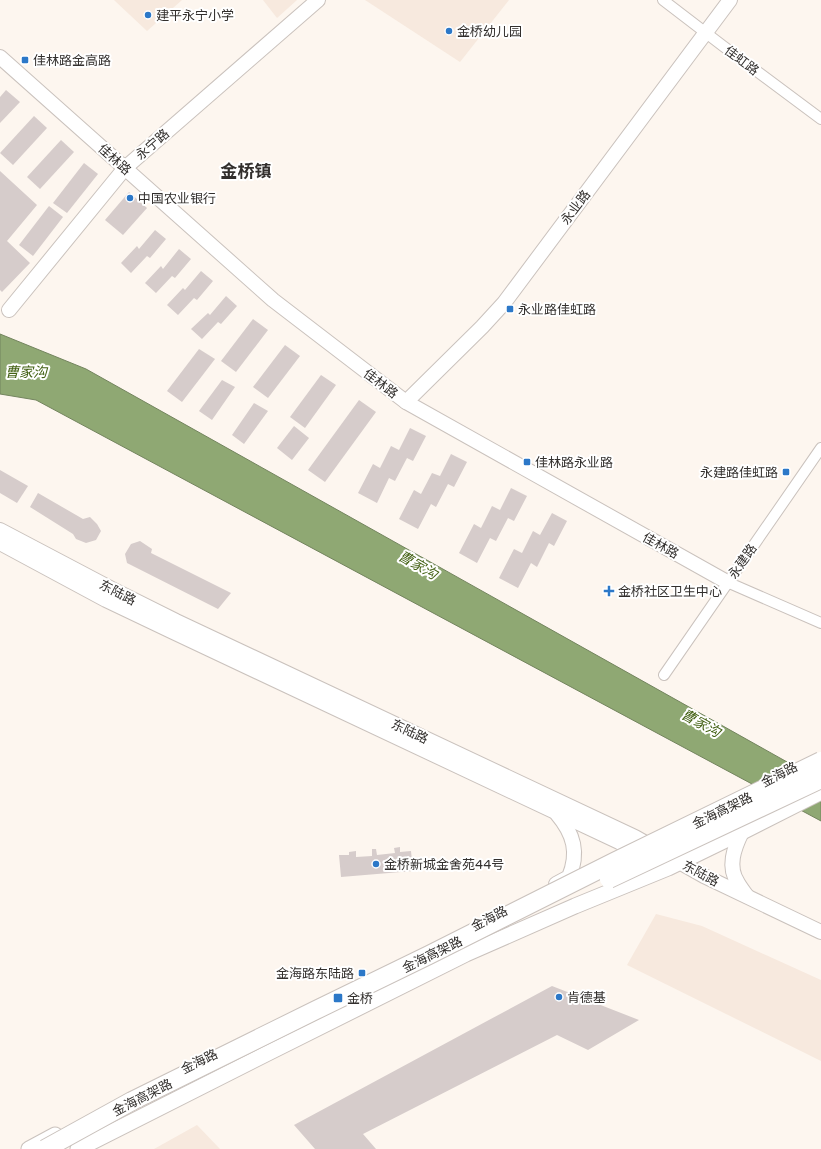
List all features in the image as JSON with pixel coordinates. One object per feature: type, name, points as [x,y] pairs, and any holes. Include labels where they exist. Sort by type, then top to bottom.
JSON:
[{"type":"highway","name":"金海高架路","points":[[45,1149],[132,1101],[616,862],[818,757]]},
{"type":"highway","name":"金海高架路","points":[[61,1149],[146,1103],[555,894],[821,779]]},
{"type":"highway","points":[[555,894],[821,786]]},
{"type":"main road","name":"永宁路","points":[[9,310],[125,168],[318,0]]},
{"type":"main road","name":"永业路","points":[[406,402],[482,327],[504,303],[730,0]]},
{"type":"main road","name":"佳林路","points":[[0,57],[273,300],[406,402],[727,582]]},
{"type":"main road","name":"东陆路","points":[[0,530],[112,589],[631,848]]},
{"type":"main road","name":"东陆路","points":[[0,543],[106,600],[171,631],[631,848],[700,874],[821,932]]},
{"type":"main road","name":"金海路","points":[[29,1149],[68,1127],[152,1084],[365,980],[555,894],[631,848],[818,757]]},
{"type":"main road","name":"金海路","points":[[78,1149],[466,954],[575,906],[674,865],[821,792]]},
{"type":"main road","points":[[555,894],[569,877],[574,854],[574,846],[569,831],[565,823],[556,812]]},
{"type":"main road","points":[[742,832],[733,853],[732,869],[737,883],[749,898]]},
{"type":"main road","name":"东陆路","points":[[674,865],[682,874],[821,940]]},
{"type":"street","name":"佳虹路","points":[[663,0],[821,119]]},
{"type":"street","name":"永建路","points":[[664,675],[821,448]]},
{"type":"street","name":"佳林路","points":[[727,582],[821,623]]},
{"type":"shaded area","name":"建平永宁小学","points":[[114,0],[182,0],[147,31]]},
{"type":"shaded area","name":"建平永宁小学","points":[[263,0],[297,0],[277,18]]},
{"type":"shaded area","name":"金桥幼儿园","points":[[365,0],[509,0],[460,62]]},
{"type":"shaded area","points":[[656,914],[702,926],[821,980],[821,1061],[627,965]]},
{"type":"shaded area","points":[[197,1125],[220,1149],[154,1149]]},
{"type":"water","name":"曹家沟","points":[[0,334],[86,369],[821,781],[821,821],[36,400],[0,394]]},
{"type":"building","points":[[6,90],[20,102],[0,123],[0,97]]},
{"type":"building","points":[[34,116],[47,128],[13,165],[0,153]]},
{"type":"building","points":[[61,140],[74,152],[40,189],[27,177]]},
{"type":"building","points":[[84,163],[98,174],[67,213],[53,203]]},
{"type":"building","points":[[0,171],[37,205],[7,241],[30,263],[2,292],[0,290]]},
{"type":"building","points":[[129,192],[147,208],[123,235],[105,220]]},
{"type":"building","points":[[49,206],[63,217],[33,256],[19,245]]},
{"type":"building","points":[[155,230],[166,239],[150,258],[147,256],[131,273],[121,263],[137,246],[139,249]]},
{"type":"building","points":[[179,249],[191,259],[175,278],[172,276],[156,293],[145,283],[161,266],[163,269]]},
{"type":"building","points":[[201,271],[213,281],[197,300],[194,298],[178,315],[167,305],[183,288],[185,290]]},
{"type":"building","points":[[226,296],[237,306],[221,324],[218,322],[202,339],[191,329],[208,313],[210,315]]},
{"type":"building","points":[[253,319],[268,330],[236,372],[221,361]]},
{"type":"building","points":[[285,345],[300,356],[268,398],[253,387]]},
{"type":"building","points":[[199,349],[215,359],[182,402],[167,391]]},
{"type":"building","points":[[321,375],[336,385],[305,428],[290,417]]},
{"type":"building","points":[[222,380],[235,387],[212,420],[199,411]]},
{"type":"building","points":[[359,400],[376,412],[325,482],[308,470]]},
{"type":"building","points":[[254,403],[268,411],[244,444],[232,435]]},
{"type":"building","points":[[294,426],[309,438],[292,460],[277,448]]},
{"type":"building","points":[[410,428],[426,436],[413,461],[407,458],[395,481],[389,478],[377,503],[358,493],[373,464],[380,468],[391,446],[399,450]]},
{"type":"building","points":[[451,454],[467,462],[454,487],[448,484],[436,507],[431,504],[418,529],[399,519],[414,490],[421,494],[432,473],[440,476]]},
{"type":"building","points":[[0,470],[28,486],[17,503],[0,493]]},
{"type":"building","points":[[511,488],[527,496],[514,521],[508,518],[496,541],[490,538],[477,563],[459,553],[474,524],[481,528],[492,506],[500,510]]},
{"type":"building","points":[[38,493],[83,519],[90,517],[101,531],[96,540],[86,543],[76,539],[73,534],[30,507]]},
{"type":"building","points":[[552,513],[567,521],[554,546],[549,543],[537,567],[531,563],[518,588],[499,578],[514,549],[522,553],[533,531],[540,535]]},
{"type":"building","points":[[140,541],[152,549],[151,553],[231,593],[218,609],[127,563],[125,554],[131,544]]},
{"type":"building","name":"金桥新城金舍苑44号","points":[[400,847],[400,852],[411,851],[413,871],[341,877],[339,855],[349,855],[349,852],[356,851],[356,857],[372,856],[372,849],[376,849],[377,855],[395,853],[394,848]]},
{"type":"building","points":[[552,986],[639,1020],[588,1050],[557,1035],[363,1134],[376,1149],[315,1149],[294,1125]]},
{"type":"place","name":"建平永宁小学","points":[[148,15]]},
{"type":"place","name":"金桥幼儿园","points":[[449,31]]},
{"type":"place","name":"佳林路金高路","points":[[25,60]]},
{"type":"place","name":"中国农业银行","points":[[130,198]]},
{"type":"place","name":"永业路佳虹路","points":[[510,309]]},
{"type":"place","name":"佳林路永业路","points":[[527,462]]},
{"type":"place","name":"永建路佳虹路","points":[[786,472]]},
{"type":"place","name":"金桥社区卫生中心","points":[[609,591]]},
{"type":"place","name":"金桥新城金舍苑44号","points":[[376,864]]},
{"type":"place","name":"金海路东陆路","points":[[362,973]]},
{"type":"place","name":"肯德基","points":[[559,997]]},
{"type":"place","name":"金桥","points":[[338,998]]},
{"type":"district","name":"金桥镇","points":[[246,171]]}]
